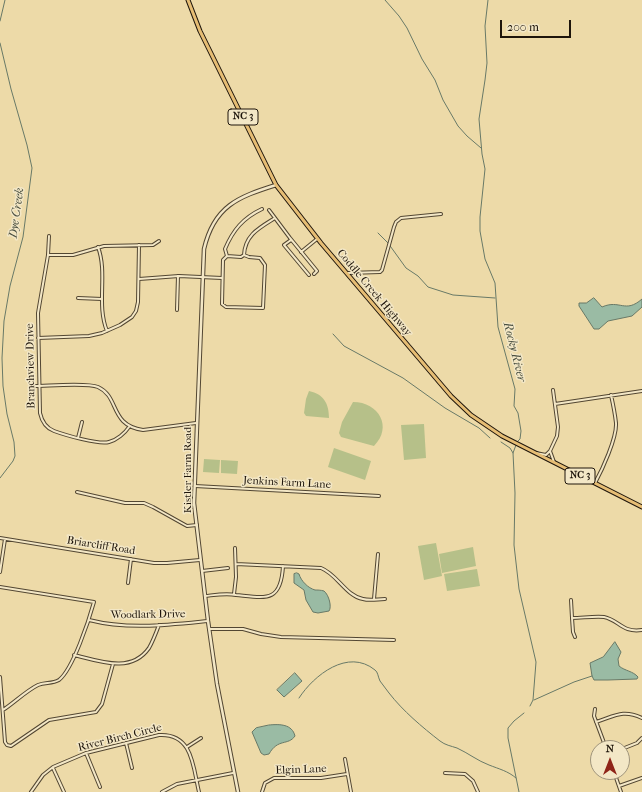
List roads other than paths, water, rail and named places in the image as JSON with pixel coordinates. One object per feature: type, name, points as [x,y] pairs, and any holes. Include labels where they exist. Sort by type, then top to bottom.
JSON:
[{"type":"main road","name":"Coddle Creek Highway","points":[[188,0],[200,31],[276,185],[346,273],[451,396],[471,415],[502,436],[642,507]]},
{"type":"street","name":"Kistler Farm Road","points":[[238,792],[217,684],[200,560],[194,503],[196,423],[205,244],[211,228],[224,210],[242,196],[276,185]]},
{"type":"street","points":[[227,256],[225,249],[236,228],[251,214],[262,209]]},
{"type":"street","points":[[269,210],[291,240],[317,271],[314,274]]},
{"type":"street","points":[[346,273],[380,272],[382,270],[394,227],[396,222],[401,218],[441,214]]},
{"type":"street","points":[[244,255],[244,247],[249,238],[275,218]]},
{"type":"street","name":"Branchview Drive","points":[[49,236],[48,255],[38,313],[40,413],[44,424],[54,431],[78,438],[104,443],[110,442],[120,436],[129,427]]},
{"type":"street","points":[[301,252],[317,238]]},
{"type":"street","points":[[291,240],[284,245],[309,275]]},
{"type":"street","points":[[48,255],[73,255],[98,247],[153,245],[159,241]]},
{"type":"street","points":[[38,338],[89,336],[107,331],[132,317],[136,311],[138,302],[139,245]]},
{"type":"street","points":[[98,247],[102,265],[102,318],[107,331]]},
{"type":"street","points":[[244,255],[260,258],[265,265],[263,308],[224,306],[222,302],[223,260],[227,256],[241,257],[244,255]]},
{"type":"street","points":[[177,310],[178,276]]},
{"type":"street","points":[[139,279],[178,276],[222,278]]},
{"type":"street","points":[[78,298],[102,298]]},
{"type":"street","points":[[33,386],[85,385],[98,387],[108,396],[122,421],[129,427],[143,430],[196,423]]},
{"type":"street","points":[[535,453],[546,455],[550,451],[558,431],[553,390]]},
{"type":"street","points":[[555,404],[642,391]]},
{"type":"street","points":[[595,483],[601,472],[615,433],[616,424],[611,395]]},
{"type":"street","points":[[78,438],[82,422]]},
{"type":"street","points":[[550,451],[554,463]]},
{"type":"street","name":"Jenkins Farm Lane","points":[[194,486],[379,496]]},
{"type":"street","points":[[77,492],[125,503],[144,503],[187,526],[197,525]]},
{"type":"street","name":"Briarcliff Road","points":[[0,538],[132,559],[167,563],[200,560]]},
{"type":"street","points":[[0,572],[5,539]]},
{"type":"street","points":[[234,594],[236,564],[235,548]]},
{"type":"street","points":[[374,599],[378,554]]},
{"type":"street","points":[[128,583],[132,559]]},
{"type":"street","points":[[236,564],[321,568],[332,574],[354,595],[363,599],[385,599]]},
{"type":"street","points":[[205,596],[234,594],[262,598],[272,595],[282,580],[283,566]]},
{"type":"street","points":[[202,571],[228,568]]},
{"type":"street","points":[[0,587],[94,602],[89,620],[66,672],[58,680],[51,683],[38,685],[3,710]]},
{"type":"street","points":[[571,600],[573,632],[575,637]]},
{"type":"street","points":[[572,618],[604,617],[624,628],[635,631],[642,630]]},
{"type":"street","name":"Woodlark Drive","points":[[89,620],[119,626],[159,625],[208,621]]},
{"type":"street","points":[[74,655],[113,664],[130,662],[144,654],[149,647],[159,625]]},
{"type":"street","points":[[209,629],[243,629],[261,634],[282,637],[394,640]]},
{"type":"street","points":[[0,677],[5,742],[7,745],[11,746],[49,720],[96,712],[102,704],[113,664]]},
{"type":"street","points":[[595,709],[594,716],[603,740]]},
{"type":"street","points":[[596,722],[625,713],[634,714],[642,718]]},
{"type":"street","name":"River Birch Circle","points":[[31,792],[43,775],[53,767],[86,753],[166,734],[178,738],[187,747]]},
{"type":"street","points":[[198,792],[191,756],[187,747],[201,738]]},
{"type":"street","points":[[630,746],[637,743],[642,738]]},
{"type":"street","points":[[126,743],[132,768]]},
{"type":"street","points":[[86,753],[100,787]]},
{"type":"street","points":[[345,759],[351,792]]},
{"type":"street","points":[[53,767],[64,792]]},
{"type":"street","points":[[162,792],[172,786],[234,773]]},
{"type":"street","points":[[445,773],[465,774],[473,781],[478,792]]},
{"type":"street","name":"Elgin Lane","points":[[262,792],[265,783],[274,778],[321,778],[347,774]]},
{"type":"street","points":[[619,786],[642,778]]},
{"type":"street","points":[[617,780],[621,792]]},
{"type":"waterway","name":"Dye Creek","points":[[0,21],[5,0]]},
{"type":"waterway","points":[[385,0],[407,28],[422,59],[435,80],[443,100],[458,126],[481,148]]},
{"type":"waterway","name":"Rocky River","points":[[488,0],[485,26],[487,63],[479,119],[485,169],[480,231],[485,259],[495,283],[498,327],[515,389],[514,406],[518,413],[521,431],[520,439],[517,442]]},
{"type":"waterway","name":"Dye Creek","points":[[0,43],[32,168],[23,237],[10,286],[4,321],[2,358],[3,386],[7,414],[14,442],[15,456],[0,478]]},
{"type":"waterway","points":[[378,233],[388,243],[406,268],[418,276],[428,287],[453,295],[495,298]]},
{"type":"waterway","points":[[333,334],[344,346],[403,378],[445,408],[479,428],[490,438]]},
{"type":"waterway","points":[[501,442],[510,448],[513,453]]},
{"type":"waterway","name":"Rocky River","points":[[516,445],[513,453],[515,493],[514,545],[519,589],[536,662],[533,700],[530,706]]},
{"type":"waterway","points":[[299,698],[313,681],[332,667],[343,663],[354,662],[365,664],[376,671],[380,681],[400,706],[440,741],[507,772],[516,778]]},
{"type":"waterway","points":[[534,700],[574,682],[592,676]]},
{"type":"waterway","name":"Rocky River","points":[[519,792],[508,738],[508,728],[524,713]]}]
